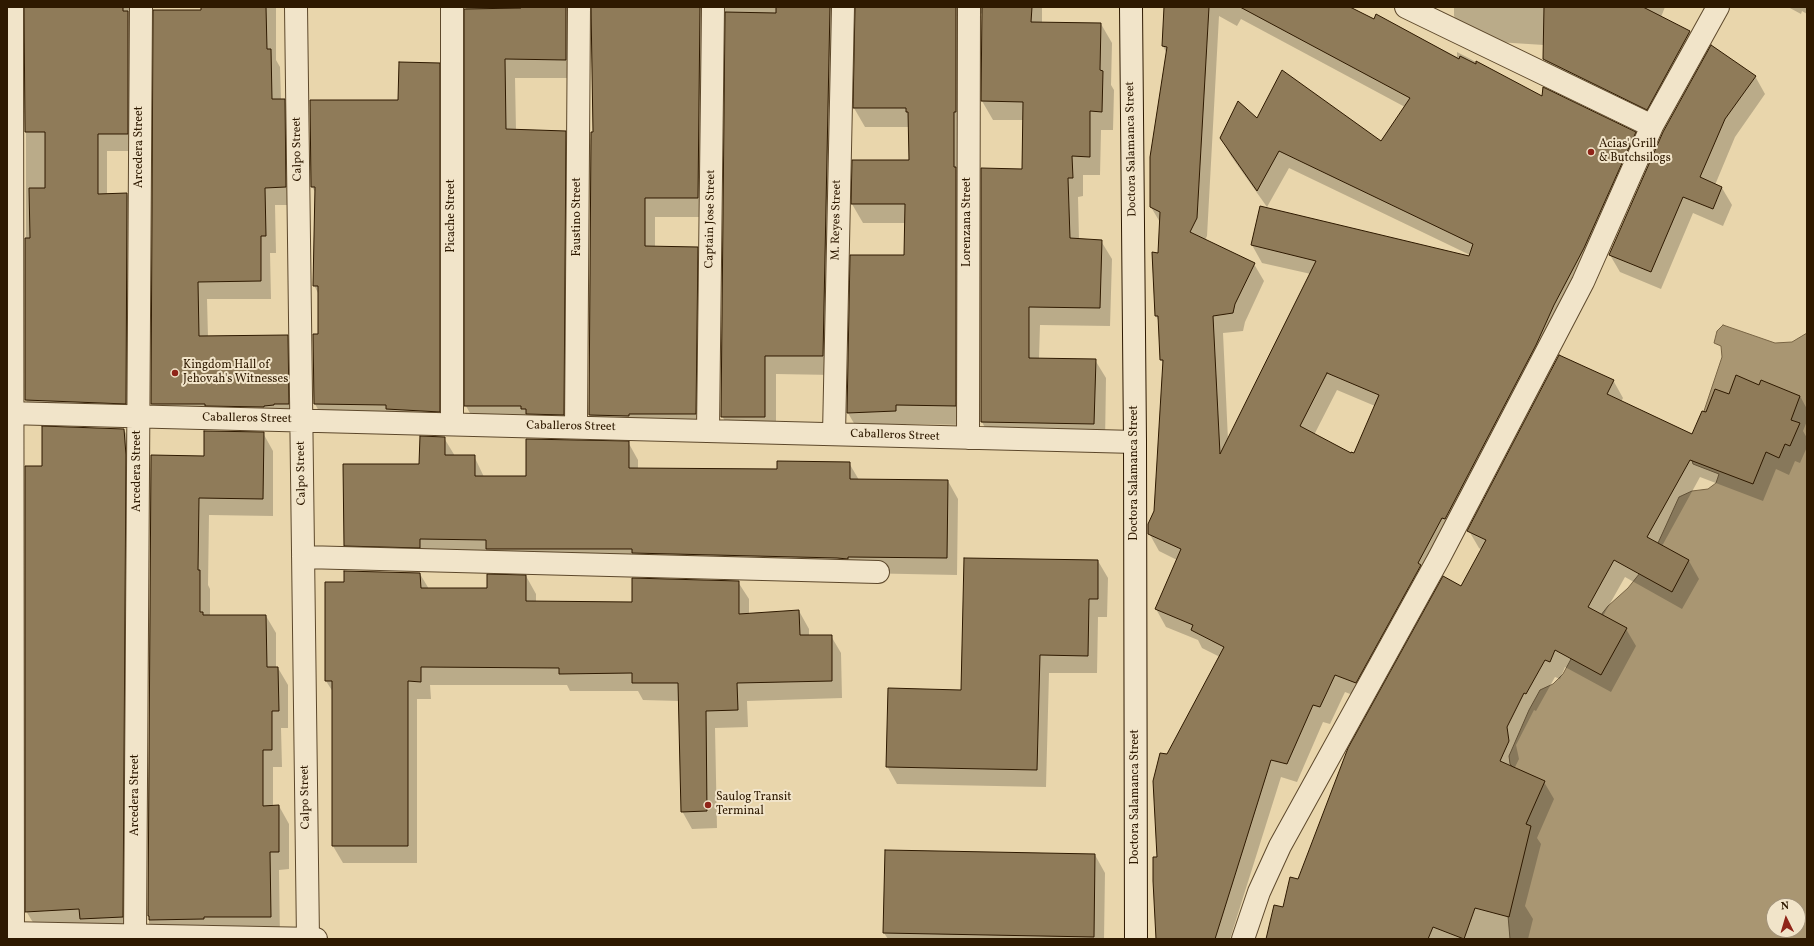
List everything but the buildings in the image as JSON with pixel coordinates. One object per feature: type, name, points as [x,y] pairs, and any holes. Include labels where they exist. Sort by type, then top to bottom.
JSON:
[{"type":"street","points":[[12,7],[10,933],[316,939]]},
{"type":"street","name":"Arcedera Street","points":[[135,935],[141,7]]},
{"type":"street","name":"Calpo Street","points":[[296,7],[308,939]]},
{"type":"street","name":"Picache Street","points":[[452,7],[452,424]]},
{"type":"street","name":"Faustino Street","points":[[576,427],[579,7]]},
{"type":"street","name":"Captain Jose Street","points":[[708,431],[713,7]]},
{"type":"street","name":"M. Reyes Street","points":[[834,434],[843,7]]},
{"type":"street","name":"Lorenzana Street","points":[[968,7],[968,438]]},
{"type":"street","name":"Doctora Salamanca Street","points":[[1131,7],[1135,442],[1136,939]]},
{"type":"street","points":[[1243,939],[1260,892],[1280,846],[1439,558],[1583,282],[1652,126],[1718,7]]},
{"type":"street","points":[[1411,8],[1652,126]]},
{"type":"street","name":"Caballeros Street","points":[[10,413],[1135,442]]},
{"type":"street","points":[[304,557],[878,572]]},
{"type":"shaded area","points":[[1723,325],[1775,343],[1792,342],[1807,333],[1807,939],[1510,939],[1505,880],[1518,772],[1510,764],[1509,756],[1529,710],[1540,690],[1553,684],[1563,674],[1578,646],[1594,624],[1608,606],[1628,588],[1644,568],[1658,543],[1679,497],[1692,491],[1708,489],[1716,483],[1719,474],[1693,464],[1690,453],[1722,357],[1721,346],[1714,343],[1717,331]]},
{"type":"place","name":"Acias' Grill & Butchsilogs","points":[[1591,152]]},
{"type":"place","name":"Kingdom Hall of Jehovah's Witnesses","points":[[175,373]]},
{"type":"place","name":"Saulog Transit Terminal","points":[[708,805]]}]
